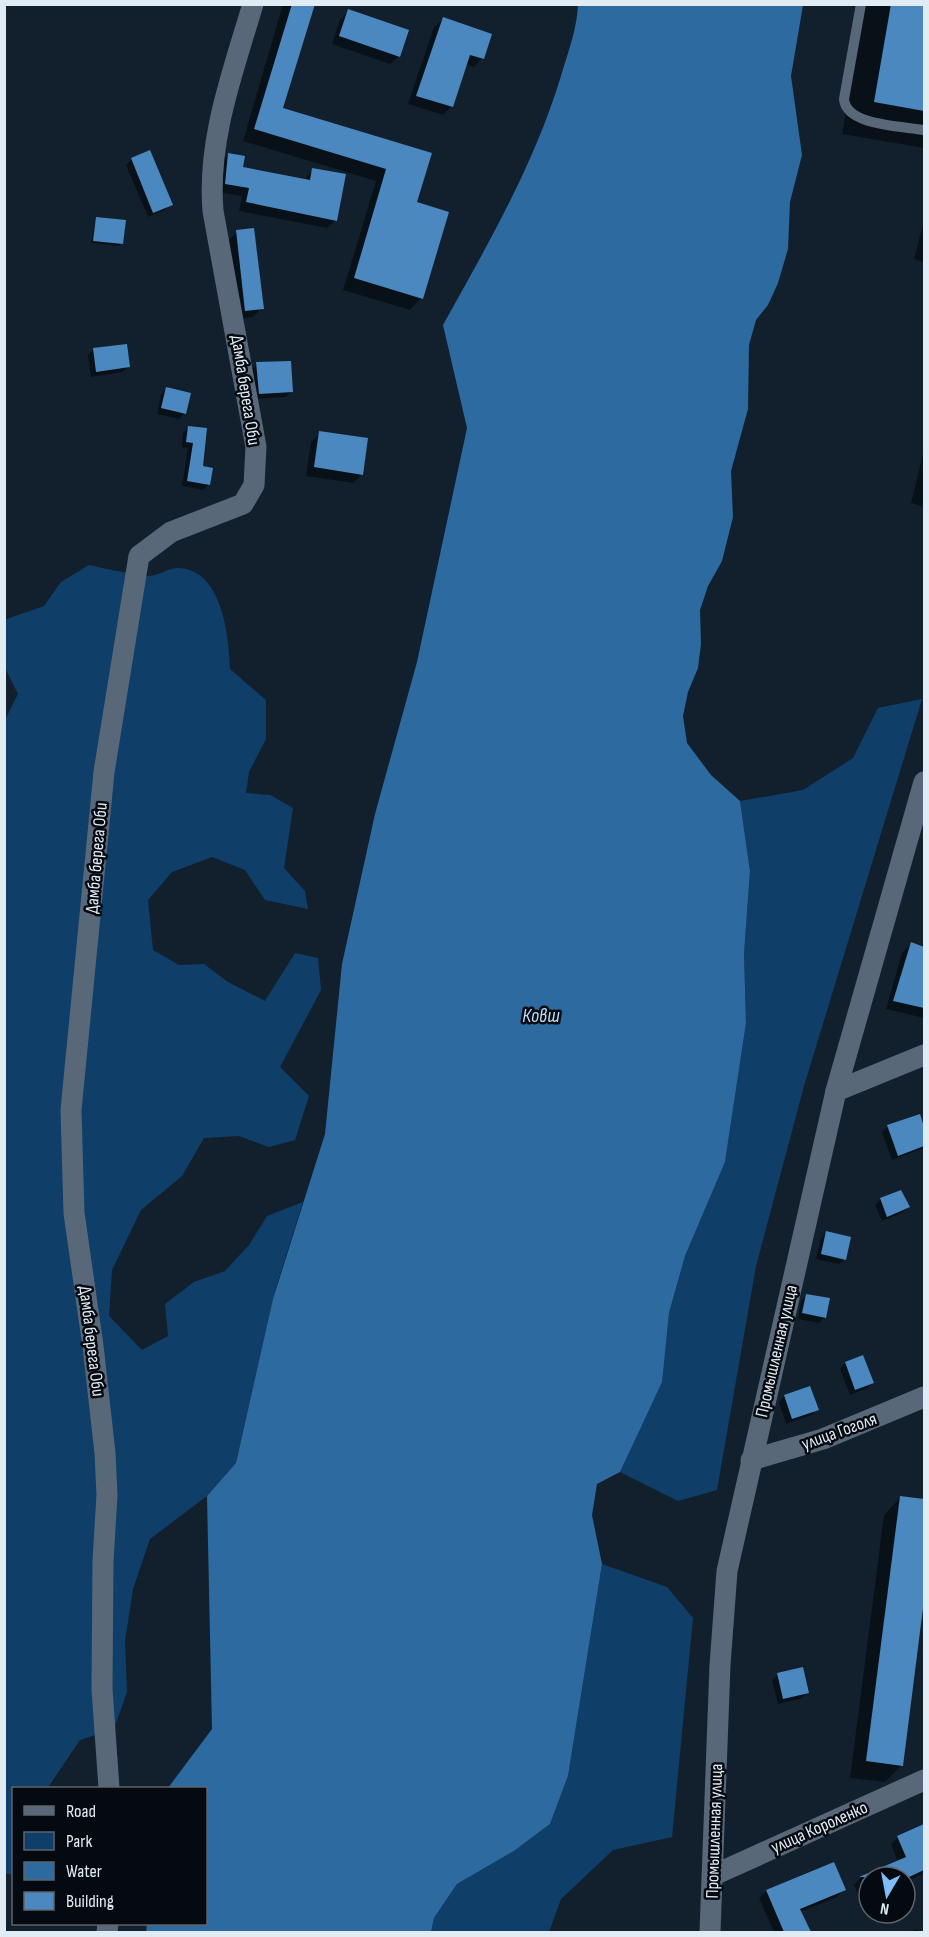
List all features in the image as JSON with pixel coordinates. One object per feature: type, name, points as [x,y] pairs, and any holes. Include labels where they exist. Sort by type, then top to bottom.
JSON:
[{"type":"street","name":"Дамба берега Оби","points":[[109,1787],[102,1689],[103,1561],[107,1495],[105,1453],[93,1346],[74,1213],[71,1110],[104,772],[139,556],[171,532],[243,504],[254,485],[256,447],[213,212],[210,178],[213,146],[253,4]]},
{"type":"street","name":"Промышленная улица","points":[[710,1932],[714,1875],[720,1665],[727,1571],[836,1091],[924,782]]},
{"type":"street","points":[[836,1091],[924,1055]]},
{"type":"street","name":"улица Гоголя","points":[[751,1460],[823,1439],[924,1397]]},
{"type":"street","name":"улица Короленко","points":[[714,1875],[924,1778]]},
{"type":"lane","points":[[861,4],[844,99],[848,112],[858,119],[924,130]]},
{"type":"green space","points":[[89,565],[148,576],[178,568],[193,571],[205,580],[214,592],[225,623],[230,669],[266,700],[266,739],[249,772],[246,793],[270,795],[293,808],[284,868],[305,891],[308,909],[265,900],[245,870],[212,857],[172,872],[148,900],[153,950],[179,965],[204,964],[228,982],[265,1001],[295,953],[318,958],[321,990],[280,1067],[309,1096],[295,1140],[269,1147],[239,1136],[204,1138],[182,1176],[141,1210],[112,1270],[109,1316],[142,1350],[168,1336],[165,1304],[194,1282],[225,1271],[249,1245],[267,1216],[303,1202],[276,1288],[236,1463],[207,1496],[150,1539],[133,1589],[125,1641],[127,1692],[114,1729],[80,1740],[50,1787],[12,1787],[12,1875],[4,1873],[4,722],[18,694],[5,668],[4,620],[44,606],[61,582]]},
{"type":"green space","points":[[922,699],[804,1086],[756,1266],[717,1490],[678,1501],[620,1472],[661,1382],[669,1313],[685,1256],[725,1162],[746,1023],[744,954],[750,871],[740,801],[803,790],[853,758],[878,708]]},
{"type":"green space","points":[[602,1564],[667,1587],[693,1618],[672,1837],[613,1850],[561,1899],[549,1932],[431,1932],[434,1918],[457,1884],[514,1851],[550,1824],[568,1776]]},
{"type":"water","name":"Ковш","points":[[578,5],[803,5],[791,76],[802,155],[790,202],[788,249],[778,283],[768,305],[756,320],[749,345],[748,409],[731,471],[733,517],[722,561],[708,586],[700,610],[701,644],[698,668],[688,692],[683,716],[687,743],[711,775],[740,801],[750,871],[744,954],[746,1023],[725,1162],[685,1256],[669,1313],[662,1382],[620,1472],[597,1484],[592,1515],[602,1564],[568,1776],[550,1824],[514,1851],[457,1884],[434,1918],[431,1932],[146,1932],[147,1925],[207,1925],[207,1787],[169,1787],[212,1729],[207,1496],[236,1463],[273,1299],[325,1134],[342,964],[375,814],[417,662],[467,428],[443,325],[524,173],[550,109],[576,23]]},
{"type":"building","points":[[292,4],[315,4],[283,108],[432,153],[417,202],[449,212],[423,299],[354,278],[386,169],[254,129]]},
{"type":"building","points":[[891,4],[924,4],[924,111],[874,102]]},
{"type":"building","points":[[348,9],[409,30],[400,57],[339,36]]},
{"type":"building","points":[[443,17],[492,34],[484,59],[470,55],[453,107],[416,96]]},
{"type":"building","points":[[150,150],[173,205],[153,213],[131,158]]},
{"type":"building","points":[[228,153],[245,156],[243,167],[310,180],[312,168],[346,174],[337,221],[246,202],[249,188],[225,184]]},
{"type":"building","points":[[96,217],[126,220],[123,244],[93,241]]},
{"type":"building","points":[[254,228],[264,309],[245,311],[236,230]]},
{"type":"building","points":[[127,344],[130,367],[96,372],[93,348]]},
{"type":"building","points":[[291,361],[293,392],[259,394],[256,362]]},
{"type":"building","points":[[166,387],[191,393],[186,414],[161,408]]},
{"type":"building","points":[[188,426],[207,428],[203,466],[213,468],[210,485],[187,481],[193,443],[186,442]]},
{"type":"building","points":[[319,431],[368,438],[363,475],[314,467]]},
{"type":"building","points":[[911,942],[924,947],[924,1008],[893,1001]]},
{"type":"building","points":[[920,1114],[924,1127],[924,1146],[898,1156],[887,1125]]},
{"type":"building","points":[[901,1190],[910,1207],[887,1217],[880,1198]]},
{"type":"building","points":[[826,1231],[851,1237],[846,1260],[821,1254]]},
{"type":"building","points":[[806,1294],[830,1298],[826,1318],[802,1313]]},
{"type":"building","points":[[863,1355],[874,1383],[855,1390],[845,1362]]},
{"type":"building","points":[[810,1386],[819,1410],[792,1419],[784,1395]]},
{"type":"building","points":[[900,1496],[924,1499],[924,1600],[903,1766],[866,1761]]},
{"type":"building","points":[[803,1667],[809,1693],[783,1699],[777,1673]]},
{"type":"building","points":[[924,1824],[924,1870],[917,1873],[917,1865],[887,1865],[906,1857],[897,1836]]},
{"type":"building","points":[[834,1862],[846,1890],[800,1909],[811,1932],[784,1932],[766,1890]]}]
